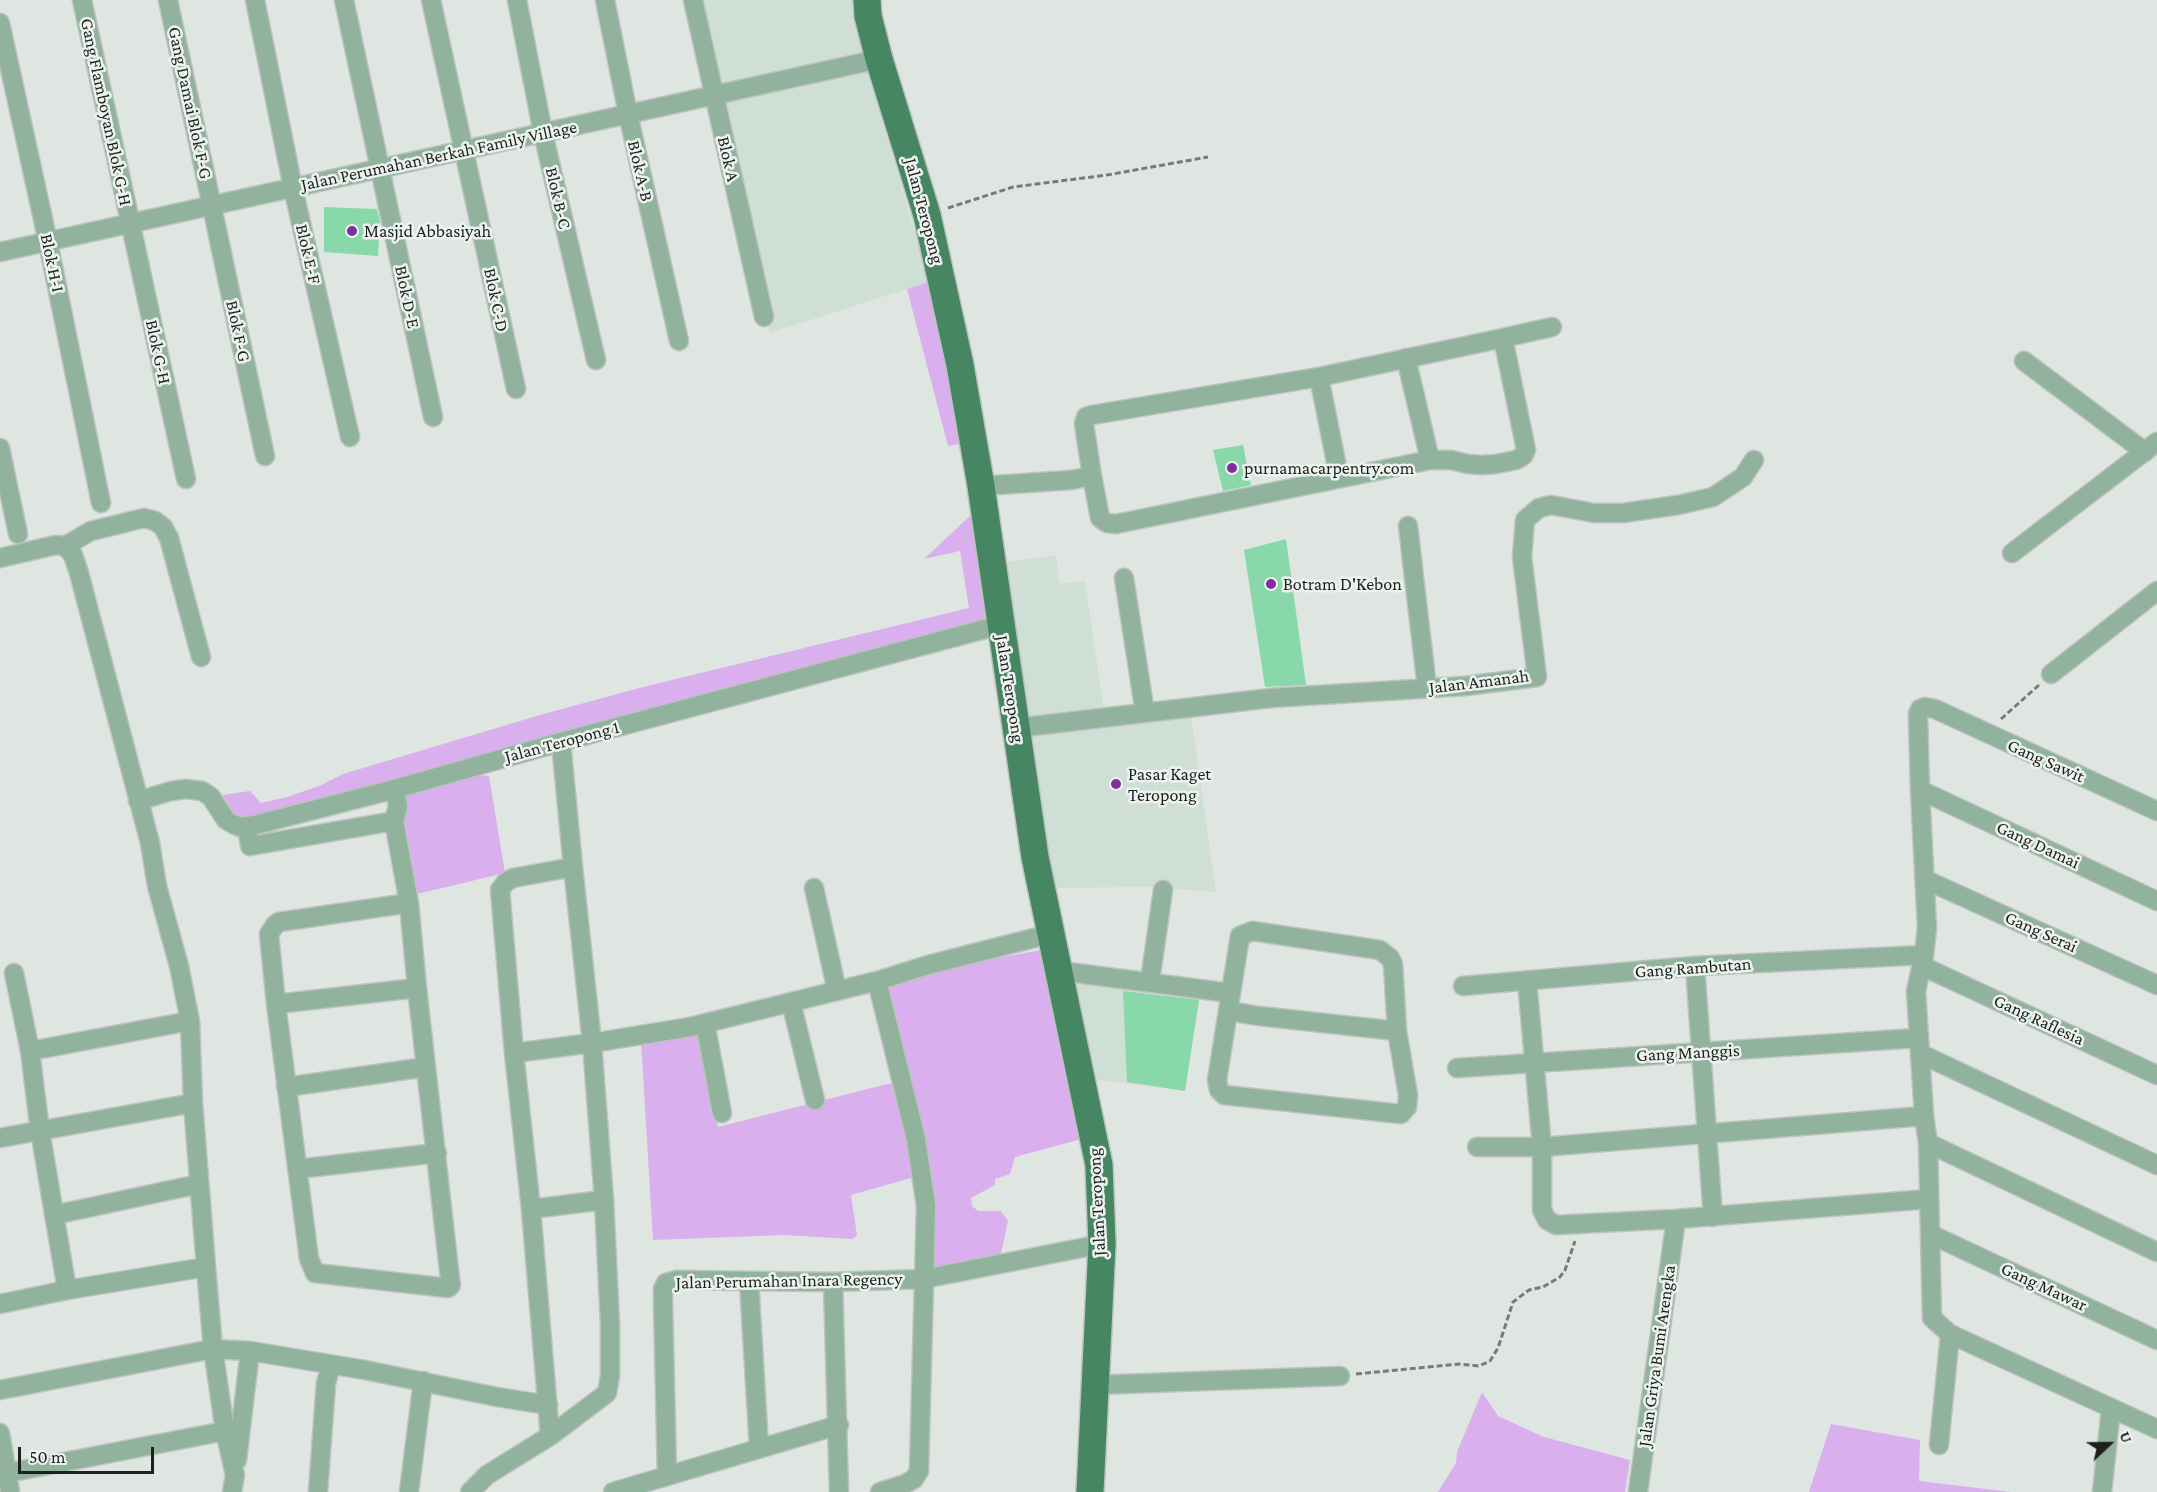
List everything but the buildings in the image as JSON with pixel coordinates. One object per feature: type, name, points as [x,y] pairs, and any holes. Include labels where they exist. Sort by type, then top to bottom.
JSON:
[{"type":"main road","name":"Jalan Teropong","points":[[867,0],[868,16],[879,59],[927,215],[960,365],[981,486],[1035,857],[1099,1165],[1102,1244],[1090,1492]]},
{"type":"street","name":"Gang Flamboyan Blok G-H","points":[[82,0],[130,224]]},
{"type":"street","name":"Gang Damai Blok F-G","points":[[168,0],[212,206]]},
{"type":"street","name":"Blok E-F","points":[[255,0],[293,188],[350,437]]},
{"type":"street","name":"Blok D-E","points":[[344,0],[433,417]]},
{"type":"street","name":"Blok C-D","points":[[431,0],[516,389]]},
{"type":"street","name":"Blok B-C","points":[[517,0],[543,133],[596,360]]},
{"type":"street","name":"Blok A-B","points":[[605,0],[679,341]]},
{"type":"street","name":"Blok A","points":[[693,0],[764,317]]},
{"type":"street","name":"Blok H-I","points":[[0,23],[48,242],[101,503]]},
{"type":"street","name":"Jalan Perumahan Berkah Family Village","points":[[0,252],[879,59]]},
{"type":"street","name":"Blok F-G","points":[[212,206],[265,456]]},
{"type":"street","name":"Blok G-H","points":[[130,224],[186,479]]},
{"type":"street","points":[[1503,338],[1526,450],[1523,456],[1516,460],[1482,465],[1430,459],[1116,524],[1107,523],[1100,518],[1084,424],[1086,417],[1319,377],[1552,327]]},
{"type":"street","points":[[1406,358],[1430,459]]},
{"type":"street","points":[[2012,553],[2151,447],[2024,361]]},
{"type":"street","points":[[1319,377],[1339,477]]},
{"type":"street","points":[[0,448],[18,534]]},
{"type":"street","name":"Jalan Amanah","points":[[1016,728],[1270,698],[1465,686],[1537,677],[1522,557],[1525,520],[1539,508],[1551,505],[1594,513],[1623,513],[1678,506],[1713,497],[1743,477],[1754,460]]},
{"type":"street","points":[[981,486],[1071,480],[1092,476]]},
{"type":"street","points":[[0,558],[47,545],[64,546],[91,531],[144,518],[155,521],[163,527],[170,538],[201,657]]},
{"type":"street","points":[[1408,526],[1427,688]]},
{"type":"street","points":[[64,546],[73,555],[79,573],[150,843],[157,886],[179,966],[190,1021],[193,1103],[213,1348],[233,1484]]},
{"type":"street","points":[[1124,578],[1145,712]]},
{"type":"street","points":[[2051,674],[2157,591]]},
{"type":"street","name":"Jalan Teropong 1","points":[[247,826],[395,789],[561,742],[1000,625]]},
{"type":"street","name":"Gang Sawit","points":[[1920,790],[1918,714],[1920,709],[1925,707],[2157,811]]},
{"type":"street","points":[[470,1492],[487,1475],[550,1436],[607,1393],[611,1354],[604,1200],[592,1043],[561,742]]},
{"type":"street","points":[[395,789],[398,806],[394,820],[409,903],[451,1285],[448,1288],[315,1273],[309,1260],[276,1004],[269,934],[275,925],[279,922],[409,903]]},
{"type":"street","points":[[138,801],[171,791],[202,790],[211,797],[226,819],[240,827],[247,826],[250,846],[394,820]]},
{"type":"street","points":[[1920,790],[1927,928],[1916,991],[1924,1116],[1928,1143],[1932,1318],[1950,1334],[2157,1429]]},
{"type":"street","name":"Gang Damai","points":[[1920,790],[2157,901]]},
{"type":"street","points":[[550,1436],[500,890],[506,882],[513,878],[573,867]]},
{"type":"street","name":"Gang Serai","points":[[1926,880],[2157,985]]},
{"type":"street","points":[[814,888],[837,991]]},
{"type":"street","points":[[1150,981],[1163,890]]},
{"type":"street","points":[[1252,931],[1380,951],[1386,954],[1393,964],[1396,1031],[1408,1095],[1407,1107],[1401,1114],[1224,1095],[1219,1090],[1217,1080],[1229,1002],[1240,936],[1252,931]]},
{"type":"street","points":[[514,1053],[592,1043],[705,1023],[877,981],[928,965],[1050,934]]},
{"type":"street","name":"Gang Rambutan","points":[[1463,986],[1695,966],[1923,960]]},
{"type":"street","name":"Gang Raflesia","points":[[1923,960],[2157,1075]]},
{"type":"street","points":[[1695,966],[1713,1216]]},
{"type":"street","points":[[1060,972],[1150,981],[1229,1002],[1259,1016],[1396,1031]]},
{"type":"street","points":[[14,973],[30,1051],[40,1131],[67,1290]]},
{"type":"street","points":[[877,981],[916,1139],[926,1206],[919,1471],[914,1479],[905,1484],[880,1492]]},
{"type":"street","points":[[1527,981],[1542,1147],[1542,1210],[1547,1220],[1556,1225],[1676,1219],[1929,1199]]},
{"type":"street","points":[[276,1004],[417,988]]},
{"type":"street","points":[[791,1002],[815,1100]]},
{"type":"street","points":[[30,1051],[190,1021]]},
{"type":"street","points":[[705,1023],[722,1113]]},
{"type":"street","points":[[1919,1046],[2157,1165]]},
{"type":"street","name":"Gang Manggis","points":[[1457,1068],[1534,1061],[1701,1052],[1919,1046]]},
{"type":"street","points":[[286,1087],[426,1067]]},
{"type":"street","points":[[0,1138],[193,1103]]},
{"type":"street","points":[[1478,1147],[1542,1147],[1924,1116]]},
{"type":"street","points":[[1928,1143],[2157,1252]]},
{"type":"street","points":[[297,1169],[437,1153]]},
{"type":"street","points":[[54,1215],[199,1184]]},
{"type":"street","points":[[531,1209],[604,1200]]},
{"type":"street","name":"Jalan Griya Bumi Arengka","points":[[1638,1492],[1676,1219]]},
{"type":"street","name":"Gang Mawar","points":[[1930,1234],[2157,1340]]},
{"type":"street","name":"Jalan Perumahan Inara Regency","points":[[667,1476],[663,1289],[666,1282],[677,1280],[833,1282],[923,1279],[1102,1244]]},
{"type":"street","points":[[0,1304],[67,1290],[206,1267]]},
{"type":"street","points":[[749,1281],[759,1448]]},
{"type":"street","points":[[833,1282],[839,1492]]},
{"type":"street","points":[[1939,1445],[1950,1334]]},
{"type":"street","points":[[0,1390],[213,1348],[250,1351],[548,1405]]},
{"type":"street","points":[[233,1484],[250,1351]]},
{"type":"street","points":[[318,1492],[326,1383],[331,1365]]},
{"type":"street","points":[[1095,1385],[1340,1376]]},
{"type":"street","points":[[409,1492],[423,1381]]},
{"type":"street","points":[[2102,1492],[2112,1409]]},
{"type":"street","points":[[613,1492],[838,1425]]},
{"type":"street","points":[[7,1473],[225,1431]]},
{"type":"street","points":[[0,1433],[10,1492]]},
{"type":"path","points":[[927,215],[1013,187],[1107,176],[1208,157]]},
{"type":"path","points":[[1985,733],[2051,674]]},
{"type":"path","points":[[1340,1376],[1459,1364],[1479,1366],[1490,1361],[1498,1348],[1513,1302],[1529,1290],[1560,1277],[1565,1270],[1574,1249],[1577,1224]]},
{"type":"shaded area","points":[[701,0],[853,0],[862,51],[929,282],[770,333]]},
{"type":"shaded area","points":[[929,282],[957,421],[959,444],[948,446],[907,289]]},
{"type":"shaded area","points":[[970,516],[974,524],[988,623],[249,819],[233,813],[223,795],[250,791],[261,803],[287,797],[319,786],[343,774],[540,715],[643,687],[969,608],[960,551],[924,559]]},
{"type":"shaded area","points":[[1056,555],[1060,583],[1085,581],[1104,711],[1026,722],[1007,562]]},
{"type":"shaded area","name":"Pasar Kaget Teropong","points":[[1191,715],[1216,892],[1149,887],[1049,888],[1024,737]]},
{"type":"shaded area","points":[[480,775],[489,776],[505,873],[417,894],[401,799],[408,794]]},
{"type":"shaded area","points":[[1041,950],[1089,1137],[1015,1157],[1010,1174],[995,1179],[995,1185],[971,1198],[972,1206],[978,1211],[1001,1211],[1008,1221],[1001,1254],[928,1272],[928,1238],[883,987],[956,966]]},
{"type":"shaded area","points":[[1072,981],[1200,995],[1185,1091],[1093,1079]]},
{"type":"shaded area","points":[[699,1029],[718,1127],[895,1082],[918,1176],[851,1195],[857,1235],[853,1239],[783,1235],[653,1240],[641,1041]]},
{"type":"shaded area","points":[[1482,1392],[1498,1416],[1544,1437],[1630,1460],[1625,1492],[1438,1492],[1456,1463],[1457,1452]]},
{"type":"shaded area","points":[[1831,1424],[1920,1440],[1919,1481],[2011,1492],[1809,1492]]},
{"type":"place","name":"Masjid Abbasiyah","points":[[352,231]]},
{"type":"place","name":"purnamacarpentry.com","points":[[1232,468]]},
{"type":"place","name":"Botram D'Kebon","points":[[1271,584]]},
{"type":"place","name":"Pasar Kaget Teropong","points":[[1116,784]]}]
